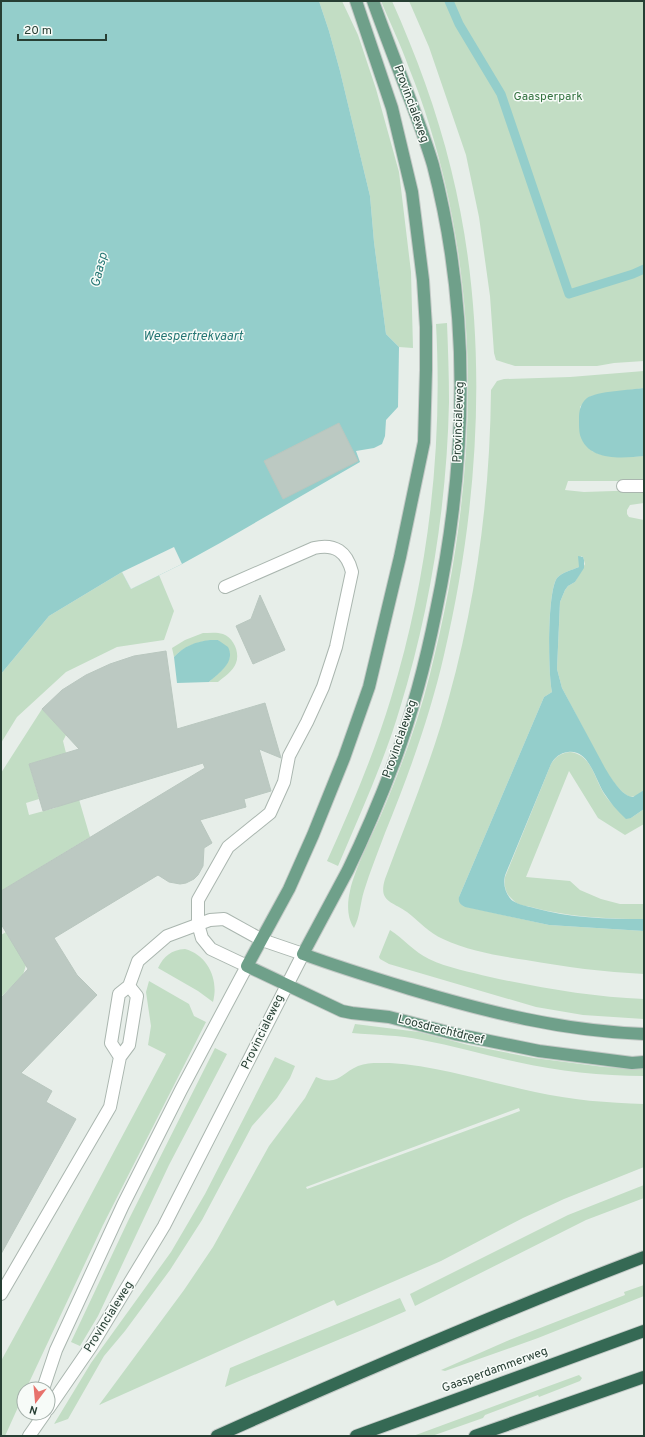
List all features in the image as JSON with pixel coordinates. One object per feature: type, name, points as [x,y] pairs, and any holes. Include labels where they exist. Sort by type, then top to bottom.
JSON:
[{"type":"highway","points":[[217,1436],[432,1342],[644,1257]]},
{"type":"highway","name":"Gaasperdammerweg","points":[[356,1436],[644,1331]]},
{"type":"highway","points":[[475,1436],[644,1377]]},
{"type":"main road","name":"Provincialeweg","points":[[247,966],[288,889],[313,835],[344,758],[369,687],[398,564],[424,442],[426,327],[423,280],[412,192],[392,108],[356,1]]},
{"type":"main road","name":"Provincialeweg","points":[[303,954],[354,856],[394,760],[413,706],[428,651],[443,576],[455,499],[459,443],[460,380],[457,299],[445,218],[426,142],[373,1]]},
{"type":"main road","points":[[303,954],[377,979],[454,1002],[518,1018],[587,1030],[644,1034]]},
{"type":"main road","name":"Loosdrechtdreef","points":[[247,966],[331,1007],[352,1013],[389,1017],[455,1034],[539,1051],[632,1063],[644,1062]]},
{"type":"street","points":[[624,486],[644,486]]},
{"type":"street","points":[[225,587],[314,548],[323,546],[332,547],[346,556],[352,572],[336,648],[323,687],[308,722],[289,756],[284,782],[270,813],[228,847],[198,900],[198,924],[202,938],[211,948],[247,966]]},
{"type":"street","points":[[120,1057],[111,1043],[120,994],[129,986],[138,961],[167,936],[210,920],[224,919],[262,940],[303,954]]},
{"type":"street","name":"Provincialeweg","points":[[56,1397],[92,1345],[164,1226],[303,954]]},
{"type":"street","name":"Provincialeweg","points":[[46,1381],[56,1350],[123,1205],[180,1090],[247,966]]},
{"type":"street","points":[[1,1294],[110,1107],[120,1057],[130,1045],[137,996],[129,986]]},
{"type":"street","points":[[29,1436],[34,1421]]},
{"type":"street","points":[[29,1436],[39,1421]]},
{"type":"green space","points":[[319,1],[342,1],[358,35],[376,89],[399,172],[411,272],[413,348],[399,347],[386,334],[374,242],[370,196],[340,71]]},
{"type":"green space","points":[[381,1],[392,1],[401,21],[433,105],[451,169],[463,228],[472,289],[476,350],[476,412],[473,473],[466,535],[457,595],[444,655],[418,745],[369,876],[358,919],[354,928],[350,920],[348,910],[352,882],[395,781],[408,746],[430,674],[444,613],[455,552],[463,491],[467,429],[468,368],[464,306],[457,245],[445,183],[425,110],[403,51]]},
{"type":"green space","name":"Gaasperpark","points":[[409,1],[644,1],[644,361],[597,366],[515,366],[496,360],[494,353],[490,296],[479,217],[466,155],[429,47]]},
{"type":"green space","points":[[447,323],[449,392],[448,440],[441,518],[428,595],[411,671],[394,728],[371,788],[338,866],[327,861],[362,781],[377,740],[404,653],[415,607],[430,513],[435,466],[438,371],[436,324]]},
{"type":"green space","points":[[644,371],[644,388],[591,396],[580,407],[592,451],[598,454],[611,456],[644,456],[644,481],[568,481],[565,490],[584,492],[644,490],[644,503],[630,505],[627,510],[627,514],[629,517],[644,520],[644,790],[636,796],[630,797],[622,792],[604,768],[562,688],[557,669],[560,602],[565,590],[568,586],[575,582],[585,564],[583,557],[581,556],[579,567],[564,573],[557,578],[551,599],[549,633],[552,692],[544,697],[459,897],[460,903],[463,906],[549,925],[644,931],[644,974],[599,971],[555,965],[494,955],[463,947],[438,936],[407,912],[388,900],[383,892],[383,887],[435,744],[453,684],[463,643],[478,559],[483,517],[490,433],[491,390],[497,381],[504,379],[570,377]]},
{"type":"green space","points":[[122,572],[131,589],[159,575],[174,611],[164,640],[117,647],[66,672],[17,717],[1,743],[1,674],[49,616]]},
{"type":"green space","points":[[203,633],[218,633],[227,636],[233,642],[237,650],[235,666],[218,682],[209,682],[228,662],[230,653],[218,640],[194,644],[183,649],[174,657],[172,648],[185,640]]},
{"type":"green space","points":[[42,709],[66,735],[63,741],[66,753],[29,764],[39,799],[26,803],[29,815],[55,808],[78,796],[90,837],[1,891],[1,773]]},
{"type":"green space","points":[[570,752],[578,754],[584,758],[593,770],[603,792],[609,801],[618,809],[631,818],[644,809],[644,824],[625,835],[598,818],[569,771],[526,877],[570,881],[580,890],[601,899],[620,904],[644,904],[644,919],[587,917],[523,906],[514,901],[506,892],[505,877],[551,764],[559,755]]},
{"type":"green space","points":[[390,930],[424,956],[459,970],[547,988],[605,996],[644,999],[644,1019],[583,1015],[536,1007],[389,964],[379,957]]},
{"type":"green space","points":[[6,932],[26,965],[23,975],[1,997],[1,935]]},
{"type":"green space","points":[[185,949],[200,957],[210,970],[214,985],[213,1002],[198,991],[158,968],[168,954]]},
{"type":"green space","points":[[149,981],[189,1004],[194,1016],[206,1022],[103,1225],[30,1381],[16,1381],[16,1412],[5,1436],[1,1436],[1,1361],[166,1054],[148,1045],[151,1026],[146,992]]},
{"type":"green space","points":[[355,1024],[419,1032],[468,1045],[534,1058],[604,1067],[644,1069],[644,1076],[596,1074],[548,1068],[413,1038],[352,1033]]},
{"type":"green space","points":[[215,1048],[227,1054],[169,1165],[98,1316],[80,1346],[71,1342],[128,1221]]},
{"type":"green space","points":[[275,1057],[295,1066],[290,1078],[277,1098],[252,1126],[202,1220],[170,1270],[125,1331],[104,1356],[68,1419],[54,1424],[91,1363],[171,1252],[205,1194]]},
{"type":"green space","points":[[374,1063],[427,1067],[549,1095],[603,1102],[644,1104],[644,1167],[564,1199],[523,1218],[441,1261],[337,1306],[334,1300],[99,1405],[184,1290],[213,1247],[269,1146],[305,1098],[316,1077],[323,1080],[334,1080],[358,1066]],"holes":[[[519,1108],[520,1111],[307,1189],[306,1187]]]},
{"type":"green space","points":[[644,1185],[644,1198],[586,1220],[415,1306],[410,1294],[568,1215]]},
{"type":"green space","points":[[644,1285],[644,1296],[538,1338],[445,1371],[441,1370],[507,1341],[625,1295],[624,1292]]},
{"type":"green space","points":[[400,1298],[406,1311],[225,1387],[230,1368]]},
{"type":"green space","points":[[579,1375],[582,1378],[580,1381],[539,1397],[538,1395],[485,1415],[483,1418],[432,1436],[413,1436]]},
{"type":"water","name":"Weespertrekvaart","points":[[1,1],[319,1],[340,71],[370,196],[374,242],[386,334],[399,347],[398,407],[386,420],[385,436],[382,444],[374,448],[356,451],[360,462],[182,564],[131,589],[122,572],[49,616],[1,674]]},
{"type":"water","points":[[644,388],[644,456],[607,456],[590,450],[584,444],[579,432],[581,405],[585,400],[598,394]]},
{"type":"water","points":[[578,556],[583,557],[584,568],[575,582],[568,586],[565,590],[560,602],[557,669],[562,688],[607,772],[621,790],[629,796],[633,797],[644,790],[644,809],[631,818],[626,819],[604,793],[590,766],[581,755],[575,752],[560,754],[551,764],[506,873],[504,880],[505,888],[506,892],[513,901],[547,911],[588,917],[644,919],[644,931],[549,925],[465,907],[459,902],[459,897],[544,697],[552,692],[549,634],[551,599],[557,578],[564,573],[579,567]]},
{"type":"water","points":[[210,640],[218,640],[228,647],[230,652],[230,658],[222,671],[209,682],[177,683],[174,657],[190,645]]},
{"type":"pier","points":[[174,547],[182,564],[131,589],[122,572]]},
{"type":"building","points":[[339,423],[358,461],[283,499],[264,461]]},
{"type":"building","points":[[260,595],[285,650],[253,664],[236,626],[251,619]]},
{"type":"building","points":[[166,651],[177,729],[265,703],[281,758],[259,749],[271,791],[244,799],[246,807],[200,820],[212,843],[204,848],[203,866],[194,879],[180,884],[169,882],[158,875],[54,938],[77,975],[97,995],[21,1073],[52,1091],[46,1102],[76,1119],[1,1254],[1,998],[28,969],[1,924],[1,891],[205,768],[203,763],[43,811],[29,764],[79,749],[42,709],[62,690],[86,675],[110,664],[134,656]]},
{"type":"waterway","points":[[449,1],[459,24],[501,94],[569,294],[633,274],[644,269]]},
{"type":"water label","name":"Gaasp","points":[[100,270]]}]
